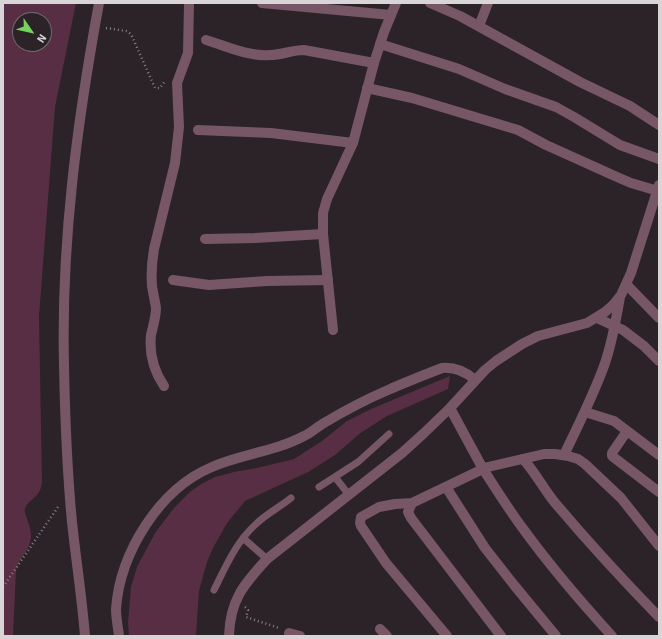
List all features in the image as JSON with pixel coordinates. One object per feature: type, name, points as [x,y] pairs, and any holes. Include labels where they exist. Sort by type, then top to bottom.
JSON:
[{"type":"street","points":[[85,636],[70,490],[64,364],[64,310],[66,252],[77,136],[99,3]]},
{"type":"street","points":[[164,386],[155,368],[151,349],[151,338],[156,311],[152,285],[152,262],[175,163],[178,127],[177,83],[188,53],[189,3]]},
{"type":"street","points":[[262,3],[391,14]]},
{"type":"street","points":[[333,330],[322,223],[326,199],[353,143],[374,63],[396,3]]},
{"type":"street","points":[[430,3],[460,16],[580,82],[630,106],[659,125]]},
{"type":"street","points":[[479,26],[488,3]]},
{"type":"street","points":[[206,40],[259,55],[274,55],[295,50],[304,50],[374,63]]},
{"type":"street","points":[[380,44],[459,69],[505,89],[556,108],[574,117],[620,145],[659,159]]},
{"type":"street","points":[[229,636],[229,624],[233,605],[241,590],[252,575],[267,559],[402,453],[450,408],[475,380],[496,361],[522,344],[538,336],[588,323],[597,318],[613,305],[621,296],[627,285],[659,189],[631,183],[546,145],[518,130],[412,98],[367,88]]},
{"type":"street","points":[[198,130],[271,133],[353,143]]},
{"type":"street","points":[[205,238],[228,239],[323,234]]},
{"type":"street","points":[[173,280],[209,285],[267,281],[328,280]]},
{"type":"street","points":[[627,285],[659,318]]},
{"type":"street","points":[[564,455],[585,412],[604,365],[615,326],[621,296]]},
{"type":"street","points":[[597,318],[615,326],[631,336],[659,361]]},
{"type":"street","points":[[119,636],[116,610],[127,561],[141,533],[157,509],[185,482],[197,474],[223,462],[273,449],[299,438],[324,423],[388,390],[442,368],[460,370],[475,380]]},
{"type":"street","points":[[450,408],[476,460],[523,529],[548,563],[612,636]]},
{"type":"street","points":[[585,412],[614,421],[658,453]]},
{"type":"street","points":[[628,431],[612,453],[612,456],[659,492]]},
{"type":"street","points":[[447,636],[386,563],[360,523],[361,517],[379,507],[412,503],[483,469],[544,454],[564,455],[585,464],[621,498],[659,546]]},
{"type":"street","points":[[523,459],[549,495],[577,529],[659,617]]},
{"type":"street","points":[[446,487],[485,548],[514,586],[556,636]]},
{"type":"street","points":[[412,503],[408,512],[411,518],[501,636]]},
{"type":"street","points":[[289,633],[300,636]]},
{"type":"lane","points":[[318,487],[358,462],[389,434]]},
{"type":"lane","points":[[335,477],[349,494]]},
{"type":"lane","points":[[214,590],[229,559],[243,538],[257,523],[291,498]]},
{"type":"lane","points":[[243,538],[267,559]]},
{"type":"path","points":[[95,26],[126,31],[131,34],[155,88]]},
{"type":"path","points":[[3,587],[70,490]]},
{"type":"path","points":[[246,617],[275,626]]},
{"type":"shaded area","points":[[3,3],[76,3],[55,107],[39,316],[42,483],[38,494],[28,503],[25,508],[25,514],[31,537],[29,546],[16,570],[13,636],[3,636]]},
{"type":"shaded area","points":[[450,376],[448,389],[387,416],[359,434],[335,455],[308,472],[245,501],[227,523],[207,562],[199,591],[196,636],[129,636],[128,622],[131,587],[137,567],[155,533],[174,508],[191,491],[215,477],[294,459],[322,441],[347,421],[371,409]]}]
